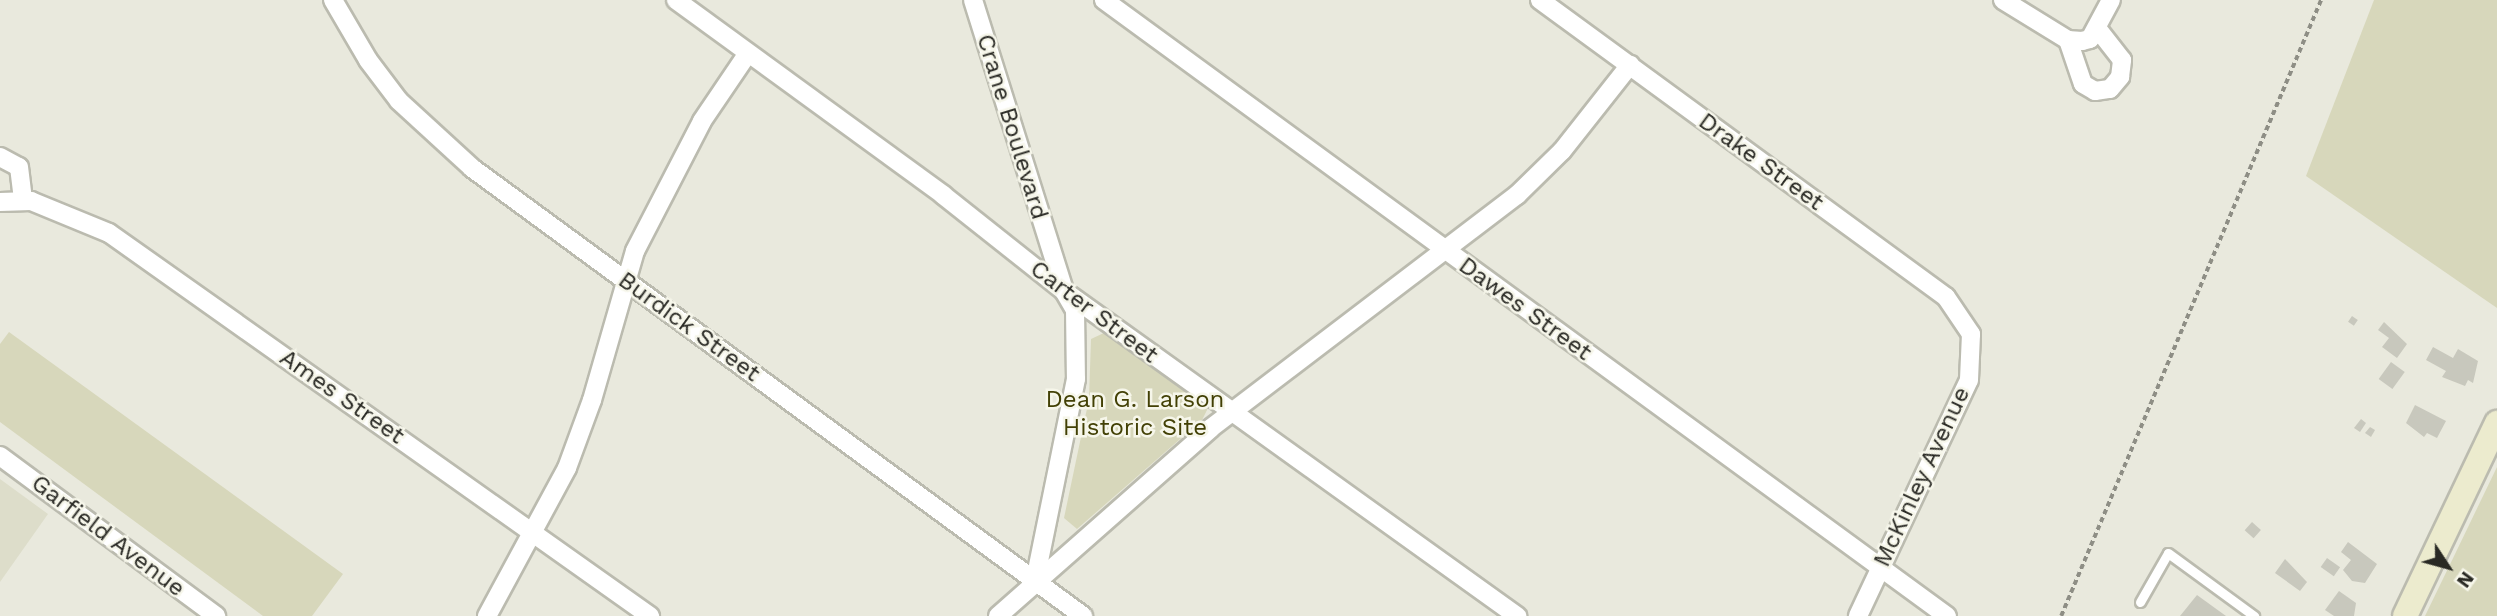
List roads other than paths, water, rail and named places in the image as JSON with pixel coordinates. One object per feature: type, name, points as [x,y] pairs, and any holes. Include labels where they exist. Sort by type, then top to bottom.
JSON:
[{"type":"main road","points":[[2405,616],[2497,423]]},
{"type":"street","name":"Burdick Street","points":[[333,0],[368,60],[399,101],[440,141],[1083,616]]},
{"type":"street","name":"Carter Street","points":[[676,0],[943,195],[1064,291],[1517,616]]},
{"type":"street","name":"Crane Boulevard","points":[[972,0],[1064,291],[1074,310],[1076,379],[1035,581]]},
{"type":"street","name":"Dawes Street","points":[[1104,0],[1879,569],[1947,616]]},
{"type":"street","name":"Drake Street","points":[[1540,0],[1946,297],[1971,334]]},
{"type":"street","points":[[2003,0],[2068,40],[2090,39],[2111,0]]},
{"type":"street","points":[[2068,40],[2083,84],[2095,91],[2110,89],[2120,77],[2122,60],[2097,28]]},
{"type":"street","points":[[486,616],[535,533],[567,468],[592,400],[635,251],[673,174],[748,53]]},
{"type":"street","points":[[998,616],[1035,581],[1233,413],[1517,195],[1562,151],[1630,65]]},
{"type":"street","points":[[0,157],[19,167],[23,200]]},
{"type":"street","name":"Ames Street","points":[[0,202],[23,200],[64,211],[109,233],[650,616]]},
{"type":"street","name":"McKinley Avenue","points":[[1858,616],[1969,380],[1971,334]]},
{"type":"street","name":"Garfield Avenue","points":[[0,456],[216,616]]},
{"type":"lane","points":[[2140,602],[2168,553],[2254,616]]},
{"type":"park label","name":"Dean G. Larson Historic Site","points":[[1135,414]]}]
